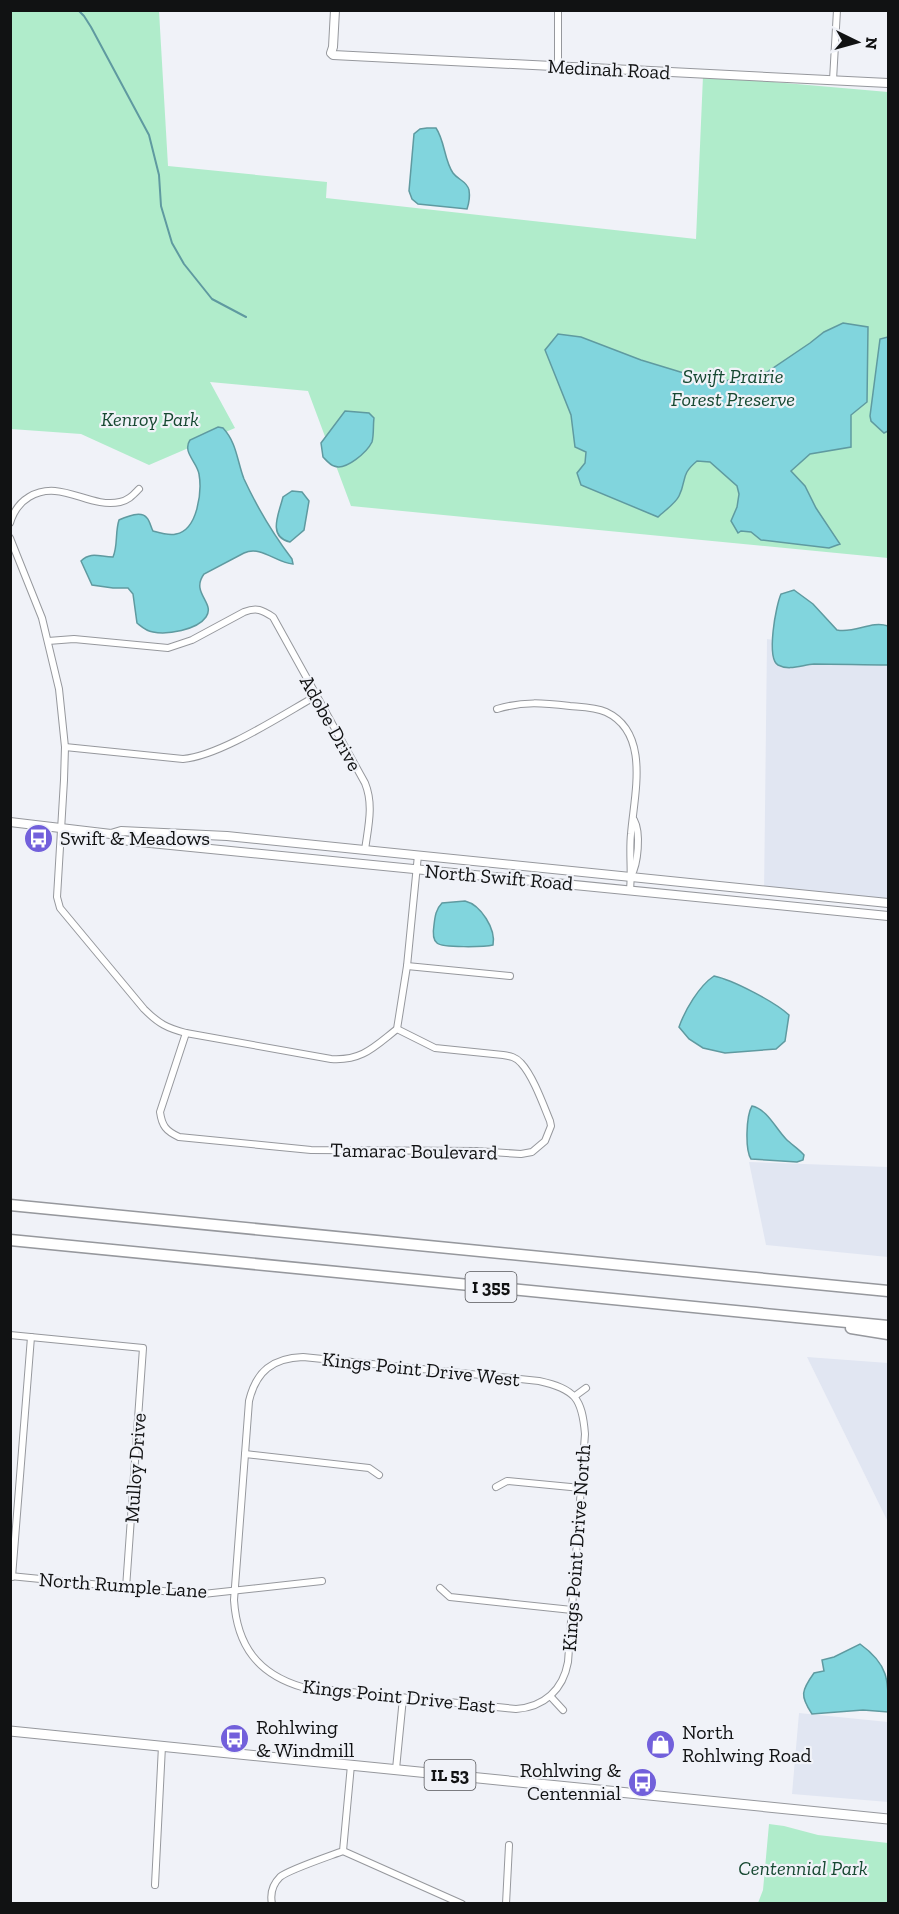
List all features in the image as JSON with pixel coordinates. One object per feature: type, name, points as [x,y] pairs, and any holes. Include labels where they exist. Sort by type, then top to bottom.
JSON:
[{"type":"highway","name":"I 355","points":[[10,1205],[888,1291]]},
{"type":"highway","name":"I 355","points":[[10,1242],[61,1245],[888,1326]]},
{"type":"highway","points":[[771,1315],[888,1335]]},
{"type":"main road","name":"IL 53","points":[[10,1731],[888,1819]]},
{"type":"street","name":"Medinah Road","points":[[335,10],[331,53],[333,55],[888,83]]},
{"type":"street","points":[[558,10],[558,66]]},
{"type":"street","points":[[834,80],[837,10]]},
{"type":"street","points":[[10,523],[22,502],[41,492],[56,491],[112,503],[130,499],[139,489]]},
{"type":"street","points":[[10,538],[30,586],[48,641],[59,689],[65,747],[56,885],[60,908],[144,1009],[158,1022],[167,1028],[186,1033],[343,1060],[363,1055],[397,1029],[407,966],[418,855]]},
{"type":"street","name":"Adobe Drive","points":[[48,641],[74,639],[168,648],[192,640],[244,612],[259,609],[273,617],[369,795],[370,812],[365,850]]},
{"type":"street","points":[[65,747],[183,759],[194,758],[215,750],[316,696]]},
{"type":"street","points":[[497,709],[530,702],[593,708],[614,717],[628,730],[636,751],[634,820],[629,866],[630,889]]},
{"type":"street","name":"North Swift Road","points":[[10,822],[111,834],[121,831],[227,836],[888,903]]},
{"type":"street","name":"North Swift Road","points":[[111,834],[120,840],[888,916]]},
{"type":"street","points":[[407,966],[510,976]]},
{"type":"street","name":"Tamarac Boulevard","points":[[186,1033],[160,1112],[161,1121],[167,1132],[179,1137],[311,1150],[476,1151],[522,1154],[532,1152],[545,1141],[551,1126],[550,1121],[521,1062],[503,1055],[430,1047],[397,1029]]},
{"type":"street","points":[[10,1335],[31,1337],[11,1577]]},
{"type":"street","name":"Mulloy Drive","points":[[31,1337],[143,1348],[126,1588]]},
{"type":"street","name":"Kings Point Drive West","points":[[266,1368],[287,1359],[303,1357],[539,1382],[575,1396]]},
{"type":"street","points":[[235,1590],[250,1395],[256,1381],[266,1368],[261,1360]]},
{"type":"street","points":[[575,1396],[586,1388]]},
{"type":"street","name":"Kings Point Drive North","points":[[551,1697],[567,1670],[572,1610],[585,1434],[584,1416],[575,1396]]},
{"type":"street","points":[[245,1454],[369,1468],[379,1475]]},
{"type":"street","points":[[496,1487],[507,1481],[581,1488]]},
{"type":"street","name":"North Rumple Lane","points":[[11,1577],[183,1593],[322,1581]]},
{"type":"street","points":[[440,1588],[450,1597],[572,1610]]},
{"type":"street","name":"Kings Point Drive East","points":[[235,1590],[238,1629],[247,1649],[261,1665],[277,1677],[302,1687],[516,1709],[529,1707],[551,1697]]},
{"type":"street","points":[[551,1697],[563,1710]]},
{"type":"street","points":[[396,1769],[403,1698]]},
{"type":"street","points":[[155,1885],[162,1746]]},
{"type":"street","points":[[343,1851],[351,1765]]},
{"type":"street","points":[[506,1904],[508,1845]]},
{"type":"street","points":[[272,1904],[270,1896],[282,1875],[343,1851],[462,1904]]},
{"type":"shaded area","points":[[767,639],[888,656],[888,907],[764,894]]},
{"type":"shaded area","points":[[749,1162],[888,1167],[888,1257],[766,1245]]},
{"type":"shaded area","points":[[807,1357],[888,1363],[888,1522]]},
{"type":"shaded area","points":[[799,1713],[888,1722],[888,1802],[792,1794]]},
{"type":"green space","name":"Swift Prairie Forest Preserve","points":[[10,11],[159,11],[168,166],[327,182],[326,198],[696,239],[703,76],[888,92],[888,558],[351,506],[308,391],[210,382],[235,428],[149,465],[81,434],[11,429]]},
{"type":"green space","name":"Centennial Park","points":[[769,1824],[818,1835],[888,1843],[888,1903],[758,1903],[763,1890]]},
{"type":"water","points":[[436,128],[450,168],[468,187],[467,209],[418,204],[412,199],[409,191],[414,134],[420,129]]},
{"type":"water","points":[[843,323],[868,327],[867,402],[851,415],[851,447],[810,454],[791,471],[805,486],[816,508],[840,544],[829,548],[761,540],[751,532],[738,533],[731,521],[737,507],[739,494],[737,486],[710,462],[697,461],[692,466],[686,474],[677,499],[658,517],[581,485],[577,473],[585,463],[586,452],[575,447],[571,415],[545,350],[558,334],[581,337],[641,360],[710,381],[741,380],[767,372],[824,332]]},
{"type":"water","points":[[888,337],[888,431],[884,433],[871,421],[870,416],[880,339]]},
{"type":"water","points":[[345,411],[369,413],[374,418],[373,436],[372,442],[361,455],[339,467],[331,465],[323,457],[321,443]]},
{"type":"water","points":[[218,427],[223,428],[228,434],[249,489],[293,564],[256,551],[244,553],[204,574],[200,587],[208,612],[202,622],[174,632],[148,631],[137,623],[133,594],[128,588],[92,585],[81,561],[92,555],[113,557],[119,520],[129,516],[137,514],[144,516],[148,519],[153,531],[170,535],[183,531],[194,518],[199,499],[199,474],[189,453],[188,444],[190,440]]},
{"type":"water","points":[[292,491],[302,492],[309,501],[304,530],[290,542],[279,535],[276,524],[283,497]]},
{"type":"water","points":[[794,590],[813,604],[837,630],[844,631],[875,625],[888,626],[888,665],[814,664],[791,668],[778,665],[774,660],[772,642],[777,609],[781,594]]},
{"type":"water","points":[[465,901],[477,907],[486,918],[492,932],[493,945],[455,946],[441,945],[435,941],[434,927],[440,905]]},
{"type":"water","points":[[714,976],[753,992],[789,1015],[785,1041],[776,1049],[725,1053],[703,1048],[689,1039],[679,1027],[698,992]]},
{"type":"water","points":[[752,1106],[767,1115],[786,1139],[804,1155],[803,1160],[797,1162],[751,1159],[747,1133],[748,1117]]},
{"type":"water","points":[[860,1644],[876,1659],[885,1674],[888,1712],[863,1710],[812,1714],[805,1703],[804,1689],[814,1673],[824,1671],[822,1660],[834,1657]]},
{"type":"waterway","points":[[78,10],[91,27],[149,135],[159,175],[161,206],[172,243],[184,264],[212,299],[246,317]]},
{"type":"place","name":"Swift & Meadows","points":[[39,838]]},
{"type":"place","name":"Rohlwing & Windmill","points":[[235,1739]]},
{"type":"place","name":"North Rohlwing Road","points":[[661,1744]]},
{"type":"place","name":"Rohlwing & Centennial","points":[[642,1782]]},
{"type":"park label","name":"Kenroy Park","points":[[150,419]]}]
